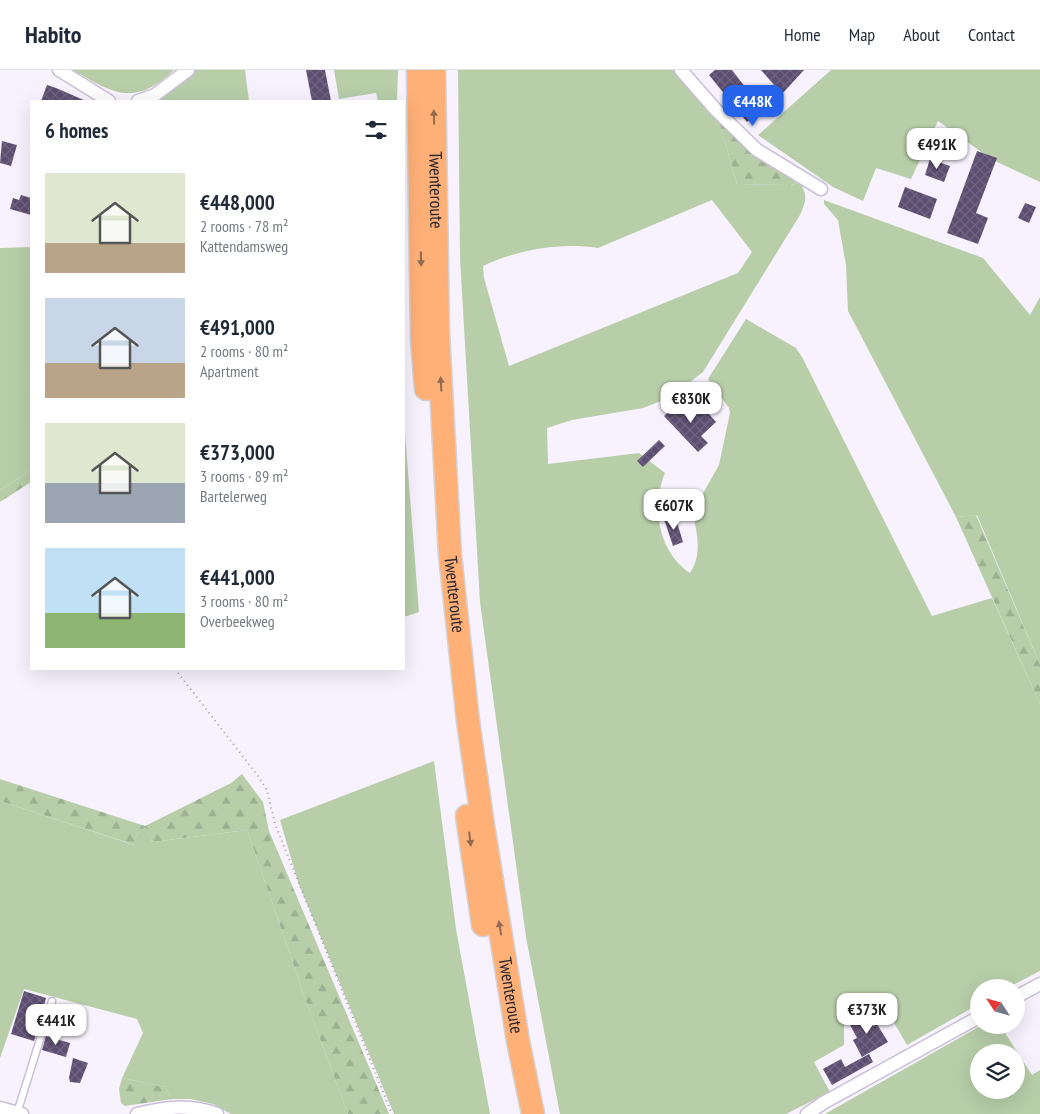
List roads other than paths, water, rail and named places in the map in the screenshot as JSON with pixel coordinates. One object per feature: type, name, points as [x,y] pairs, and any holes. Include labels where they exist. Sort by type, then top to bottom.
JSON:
[{"type":"highway","name":"Twenteroute","points":[[418,70],[422,339],[438,561],[454,722],[472,857],[517,1114]]},
{"type":"highway","name":"Twenteroute","points":[[434,70],[438,333],[450,556],[468,721],[480,806],[518,1041],[533,1114]]},
{"type":"street","points":[[59,70],[107,100]]},
{"type":"street","points":[[141,100],[155,95],[188,70]]},
{"type":"street","points":[[681,70],[716,110],[757,150],[821,189]]},
{"type":"street","points":[[1025,992],[1040,984]]},
{"type":"street","points":[[807,1114],[823,1102],[970,1023]]},
{"type":"street","points":[[137,1114],[176,1107],[193,1108],[217,1114]]},
{"type":"street","points":[[0,1108],[20,1113]]},
{"type":"lane","points":[[20,1113],[52,1001]]}]
